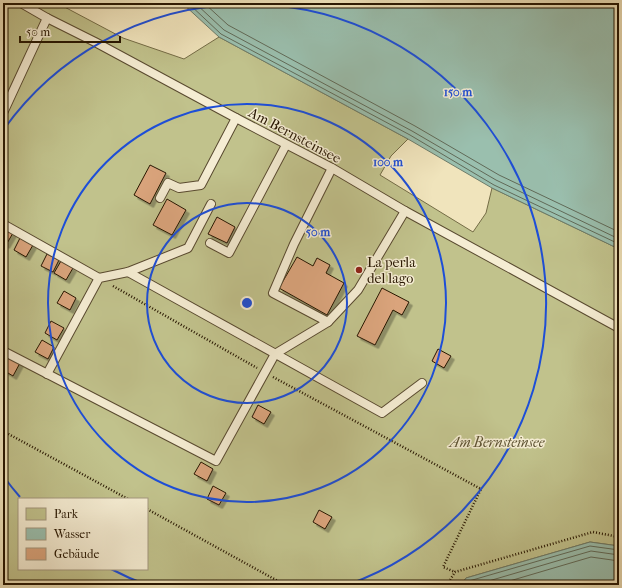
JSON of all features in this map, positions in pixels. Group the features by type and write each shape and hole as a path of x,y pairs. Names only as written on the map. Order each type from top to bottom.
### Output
{"lane":[{"name":"Am Bernsteinsee","path":"21,3 332,168 405,211 619,328"},
{"path":"3,113 47,18"},
{"path":"160,198 168,183 179,188 201,185 236,118"},
{"path":"210,243 229,253 286,144"},
{"path":"328,322 273,293 294,244 332,168"},
{"path":"3,224 99,278 128,272 188,248 211,204"},
{"path":"3,351 216,461 275,354 328,322 358,290 405,211"},
{"path":"128,272 382,413 422,383"},
{"path":"47,374 99,278"}],"path":[{"path":"99,278 265,372 481,490 443,567 455,572 593,532 619,537"},
{"path":"3,430 126,498"},
{"path":"148,510 285,585"},
{"path":"448,585 455,572"}],"green space":[{"name":"Am Bernsteinsee","path":"3,3 57,3 123,38 184,59 219,37 408,139 391,156 380,175 473,232 486,213 492,188 619,249 619,546 590,542 466,578 461,585 3,585"}],"water":[{"path":"182,3 619,3 619,249 492,188 408,139 219,37"},
{"path":"590,542 619,546 619,585 461,585 466,578"}],"building":[{"path":"150,165 166,173 150,204 134,195"},
{"path":"167,199 186,210 172,235 153,225"},
{"path":"217,217 235,227 227,243 208,234"},
{"path":"3,228 13,233 6,245 3,243"},
{"path":"20,238 33,245 26,257 14,250"},
{"path":"47,254 59,260 53,272 41,266"},
{"path":"297,257 313,266 317,258 330,265 326,273 344,283 327,315 279,288"},
{"path":"61,261 73,268 66,280 54,273"},
{"path":"382,288 409,302 402,315 393,310 375,345 357,336"},
{"path":"64,291 76,298 70,310 57,303"},
{"path":"51,321 64,328 57,340 45,333"},
{"path":"42,340 54,347 48,359 35,352"},
{"path":"438,349 451,356 444,368 432,361"},
{"path":"7,357 20,363 13,376 3,370 3,365"},
{"path":"258,405 271,412 264,424 252,417"},
{"path":"201,462 213,469 207,481 194,474"},
{"path":"213,486 226,493 219,505 207,499"},
{"path":"319,510 332,517 325,529 313,522"}],"place":[{"name":"La perla del lago","path":"359,270"}]}
